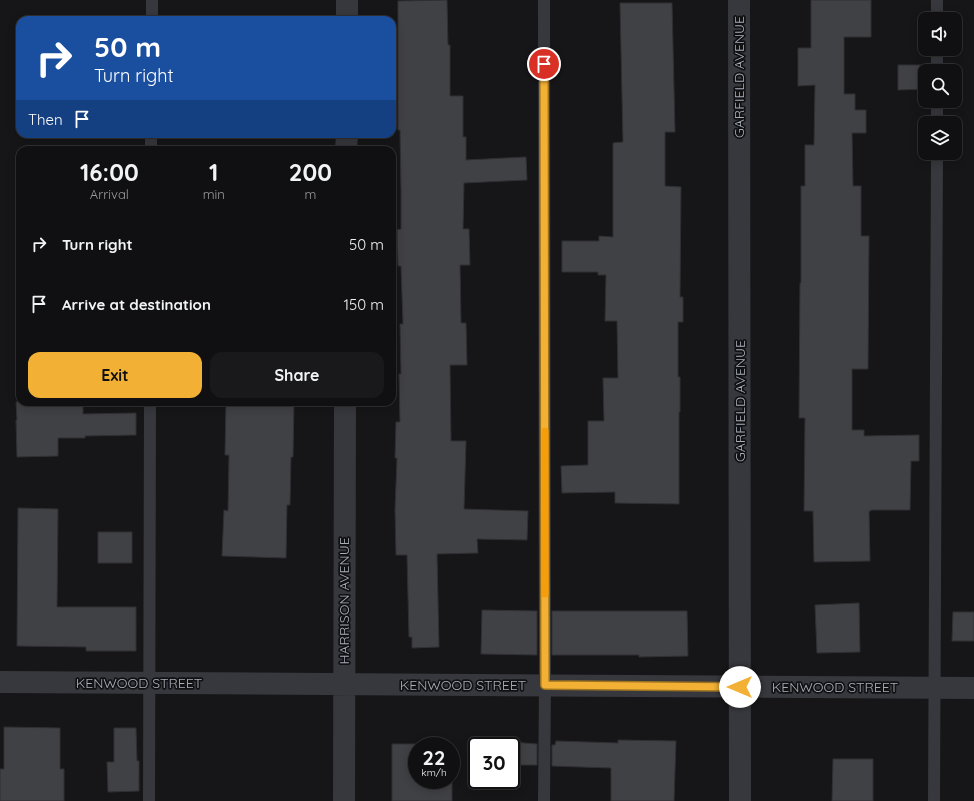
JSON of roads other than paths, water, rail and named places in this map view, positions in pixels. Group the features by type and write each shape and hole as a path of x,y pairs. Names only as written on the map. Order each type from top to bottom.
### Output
{"street":[{"path":"347,0 347,16"},
{"name":"GARFIELD AVENUE","path":"739,0 740,801"},
{"name":"HARRISON AVENUE","path":"344,801 345,406"},
{"name":"KENWOOD STREET","path":"0,682 974,688"}],"lane":[{"path":"152,0 152,16"},
{"path":"544,0 544,801"},
{"path":"937,12 938,0"},
{"path":"934,801 937,160"},
{"path":"149,801 150,406"}]}
